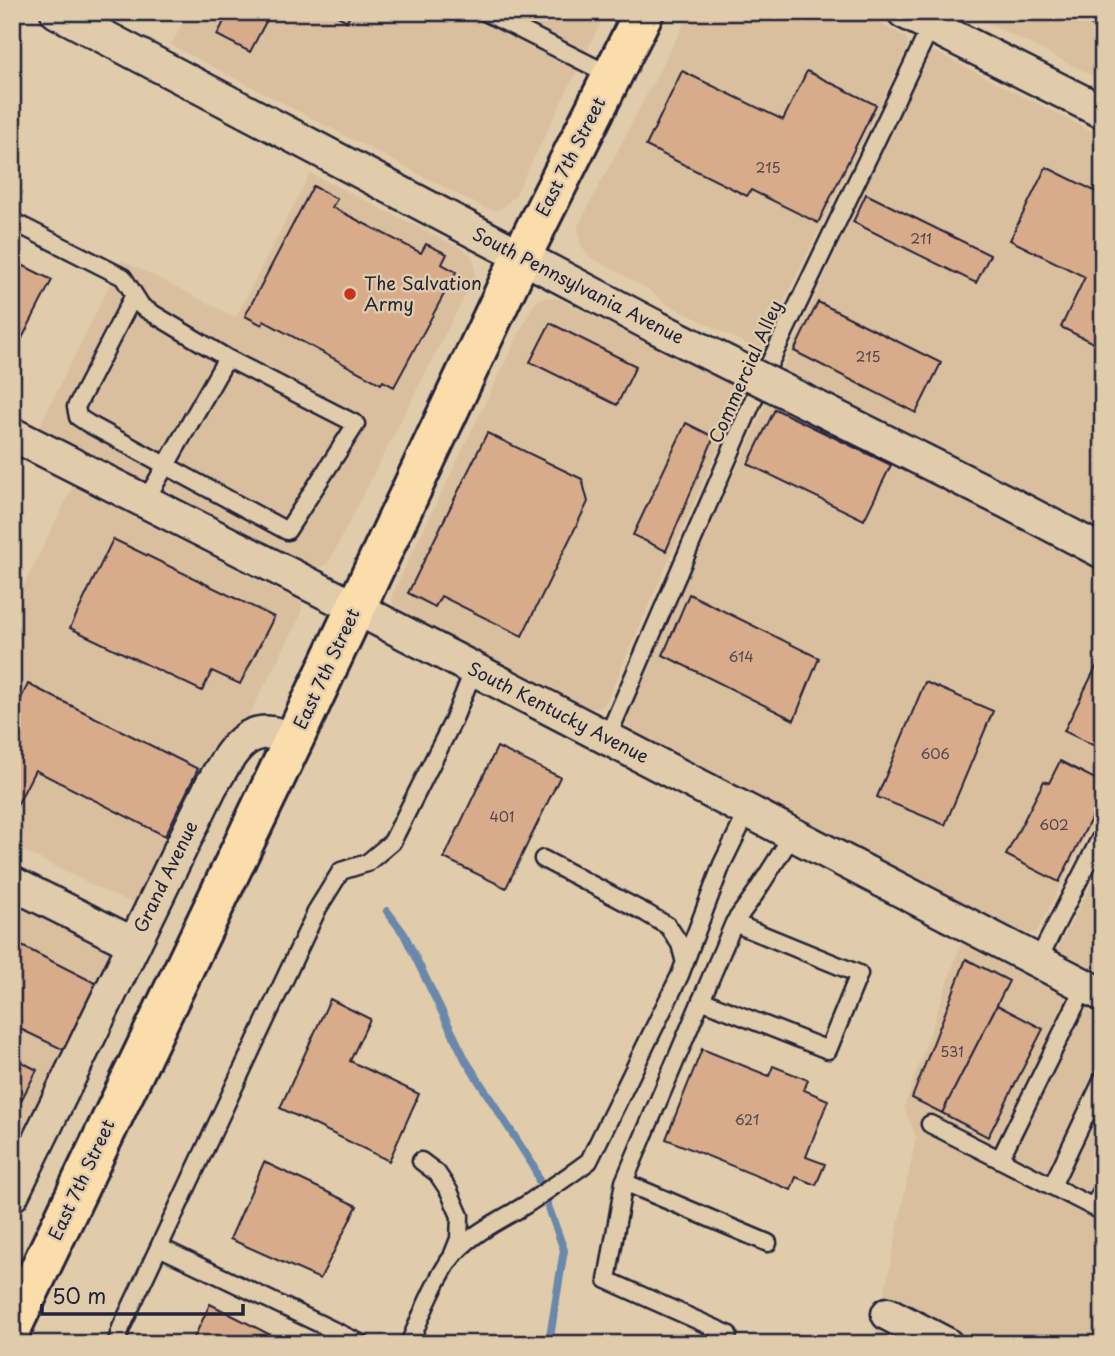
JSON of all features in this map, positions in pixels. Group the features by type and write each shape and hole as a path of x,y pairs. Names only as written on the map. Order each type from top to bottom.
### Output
{"main road":[{"name":"East 7th Street","path":"12,1327 521,257 644,12"}],"street":[{"name":"South Pennsylvania Avenue","path":"57,12 654,326 1103,552"},
{"path":"917,19 1103,111"},
{"name":"South Kentucky Avenue","path":"12,433 356,608 1094,991"},
{"name":"Grand Avenue","path":"12,883 134,944 211,786 234,748 247,738 263,732 294,739"},
{"path":"12,1195 134,944"},
{"path":"888,1314 946,1344"}],"lane":[{"path":"485,12 612,76"},
{"path":"1086,12 1103,21"},
{"name":"Commercial Alley","path":"607,738 917,19"},
{"path":"12,221 123,277 142,307 227,358 356,424 287,531 165,467 78,417 76,407 134,295"},
{"path":"145,501 227,358"},
{"path":"117,1344 121,1328 318,908 341,872 367,863 392,842 453,722 474,669"},
{"path":"450,1259 478,1232 526,1204 589,1161 685,962 723,864 748,811"},
{"path":"1037,962 1103,834"},
{"path":"728,1334 607,1280 624,1182 734,923 793,835"},
{"path":"543,859 668,926 680,944 685,962"},
{"path":"701,1000 828,1050 859,974 734,923"},
{"path":"1000,1160 1094,991"},
{"path":"1052,1186 1103,1079"},
{"path":"930,1124 1098,1210 1103,1189"},
{"path":"409,1344 459,1239 460,1216 449,1191 437,1173 421,1161"},
{"path":"624,1182 768,1243"},
{"path":"159,1247 362,1344"}],"shaded area":[{"path":"188,12 606,12 515,196 501,209 493,210 484,208 171,45"},
{"path":"690,12 857,12 904,36 908,42 906,52 760,351 665,303 648,289 593,259 580,243 578,226"},
{"path":"966,12 1103,12 1103,81"},
{"path":"936,52 1103,137 1103,804 1039,928 1035,933 1028,934 630,730 625,718 925,56"},
{"path":"310,173 465,250 472,256 475,266 475,276 330,560 320,568 311,568 38,429 122,260 236,317"},
{"path":"545,297 559,299 744,390 608,698 603,706 598,708 586,706 399,612 392,601 392,594 531,309 538,300"},
{"path":"73,486 299,601 302,605 300,617 244,725 139,901 133,902 116,897 12,845 12,609"},
{"path":"1103,861 1103,973 1057,950"},
{"path":"12,891 123,946 12,1172"},
{"path":"962,940 1103,1012 1103,1344 979,1344 884,1295 916,1137 904,1107"},
{"path":"876,1329 904,1344 872,1344"}],"building":[{"path":"229,12 271,12 250,52 217,35"},
{"path":"330,12 351,12 347,21"},
{"path":"682,71 783,120 807,71 876,105 818,223 751,190 747,196 646,146"},
{"path":"1046,167 1103,195 1103,348 1061,327 1085,277 1010,240"},
{"name":"The Salvation Army","path":"313,186 337,199 332,207 421,253 426,244 447,254 442,264 456,272 394,387 383,381 381,384 264,321 262,325 245,316"},
{"path":"866,194 990,255 976,283 853,222"},
{"path":"12,260 52,280 16,350 12,349"},
{"path":"818,302 941,363 916,413 794,351"},
{"path":"550,323 636,366 617,405 530,362"},
{"path":"775,409 891,465 864,520 748,464"},
{"path":"686,423 714,437 666,551 633,535"},
{"path":"487,433 582,479 588,502 522,636 441,596 435,607 408,593"},
{"path":"113,539 274,617 240,684 212,671 202,691 70,628"},
{"path":"689,594 819,658 794,720 663,655"},
{"path":"1096,667 1103,670 1103,750 1064,731"},
{"path":"925,682 993,711 945,825 877,797"},
{"path":"28,684 198,769 165,836 35,770 12,815 12,717"},
{"path":"497,747 560,777 506,888 444,858"},
{"path":"1060,761 1103,783 1103,795 1059,882 1006,855 1044,781 1049,783"},
{"path":"12,941 99,985 66,1051 12,1025"},
{"path":"966,959 1009,981 942,1113 912,1098"},
{"path":"330,999 370,1019 350,1061 419,1094 389,1161 280,1108"},
{"path":"997,1005 1043,1029 988,1137 942,1113"},
{"path":"702,1049 769,1076 773,1066 808,1080 804,1090 828,1100 806,1157 825,1164 816,1185 796,1177 791,1190 666,1139"},
{"path":"12,1057 37,1070 12,1118"},
{"path":"264,1162 357,1206 320,1279 230,1239"},
{"path":"210,1304 288,1344 191,1344"}],"waterway":[{"path":"387,911 404,934 466,1061 534,1167 564,1250 548,1344"}],"place":[{"name":"The Salvation Army","path":"350,294"}]}
